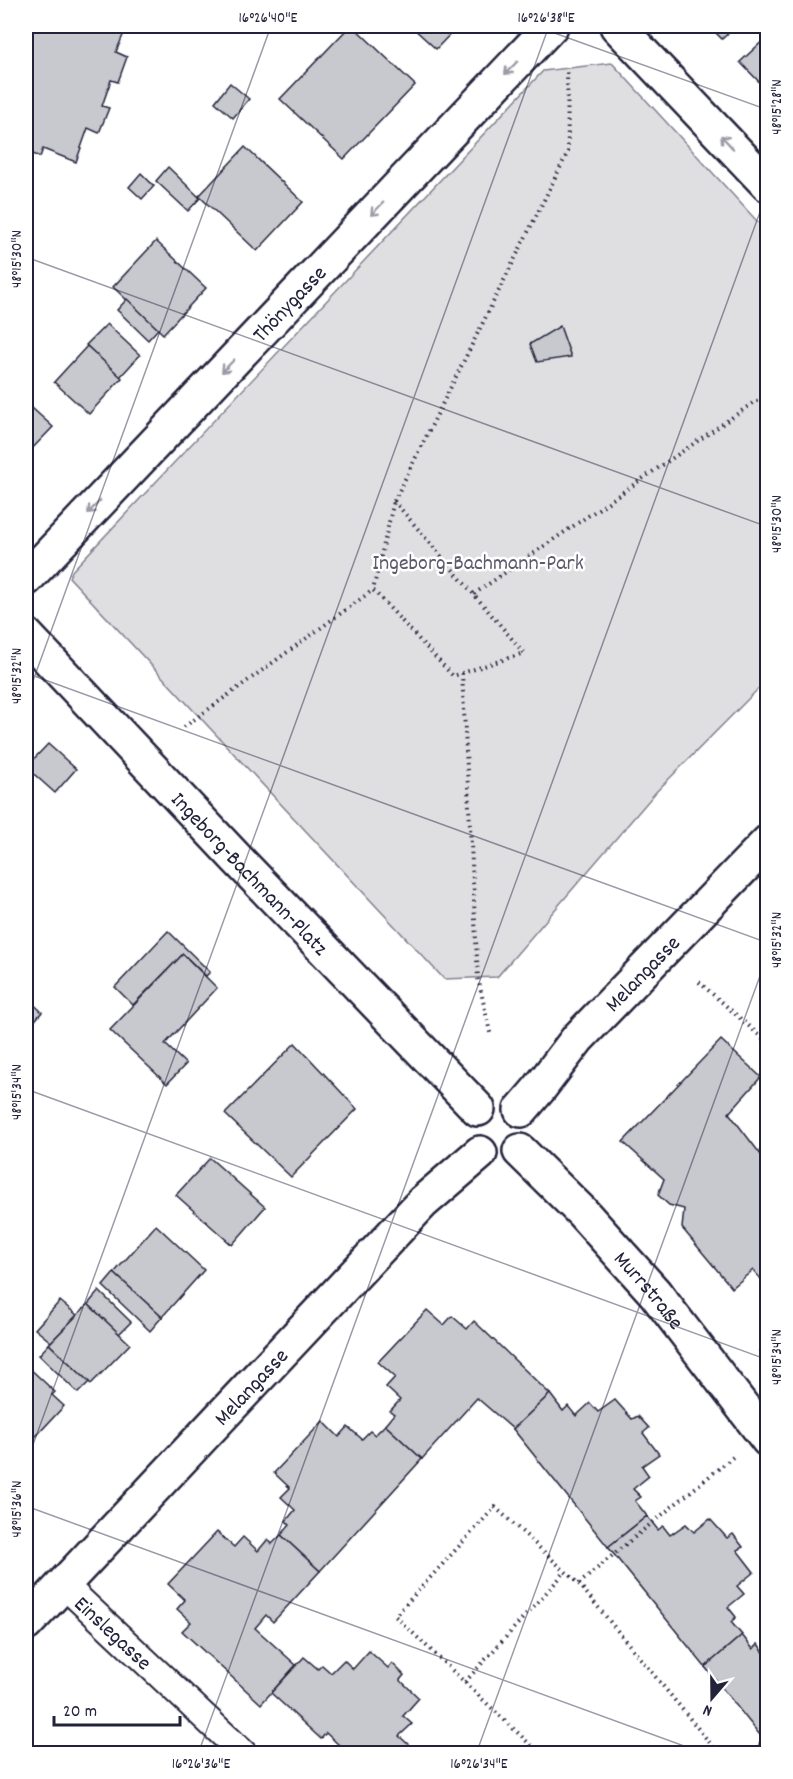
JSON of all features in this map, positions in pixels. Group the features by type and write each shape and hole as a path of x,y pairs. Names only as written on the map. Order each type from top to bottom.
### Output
{"street":[{"name":"Thönygasse","path":"26,579 551,26"},
{"path":"617,26 768,185"},
{"name":"Ingeborg-Bachmann-Platz","path":"26,635 245,868 478,1108"},
{"name":"Melangasse","path":"521,1110 578,1038 768,842"},
{"path":"495,1100 514,1104 521,1110 528,1126 528,1135 520,1151 505,1159 496,1159 480,1153 470,1136 472,1116 478,1108 495,1100"},
{"name":"Murrstraße","path":"520,1151 582,1212 655,1293 765,1436"},
{"name":"Melangasse","path":"26,1624 423,1202 480,1153"}],"lane":[{"name":"Einslegasse","path":"63,1584 244,1754"}],"path":[{"path":"184,727 373,590 394,501 568,152 567,69 569,58"},
{"path":"474,594 756,401 768,399"},
{"path":"373,590 453,676 524,653 394,501"},
{"path":"462,673 478,978 491,1037"},
{"path":"699,982 768,1043"},
{"path":"579,1584 765,1436"},
{"path":"540,1754 395,1616 495,1507 579,1584 719,1754"},
{"path":"465,1682 565,1572"}],"green space":[{"name":"Ingeborg-Bachmann-Park","path":"612,63 767,232 767,680 656,792 497,977 444,979 69,577 72,571 543,71"}],"building":[{"path":"26,26 127,26 116,52 127,57 118,82 111,80 102,106 109,108 99,133 88,128 76,162 43,149 40,157 26,151"},
{"path":"350,26 353,26 415,85 344,159 280,99"},
{"path":"411,26 458,26 436,49"},
{"path":"709,26 736,26 722,39"},
{"path":"768,36 768,91 740,62"},
{"path":"230,83 249,99 233,118 215,102"},
{"path":"245,147 303,202 257,251 199,196"},
{"path":"168,167 200,198 188,211 156,181"},
{"path":"141,173 154,186 142,199 129,187"},
{"path":"156,241 206,288 163,334 113,287"},
{"path":"127,299 158,329 148,340 117,310"},
{"path":"107,324 140,355 120,377 86,345"},
{"path":"560,326 571,357 537,362 530,344"},
{"path":"87,346 122,378 89,414 54,382"},
{"path":"26,405 53,427 26,455"},
{"path":"48,744 76,769 55,793 26,767"},
{"path":"168,931 210,972 206,976 183,954 133,1005 115,987"},
{"path":"183,954 217,988 165,1044 186,1064 167,1084 110,1030"},
{"path":"768,991 768,1007 759,999"},
{"path":"26,997 42,1012 26,1031"},
{"path":"721,1040 761,1077 729,1113 768,1164 768,1287 753,1270 732,1288 682,1228 684,1209 669,1205 658,1195 664,1179 623,1142"},
{"path":"295,1043 357,1109 291,1177 225,1114"},
{"path":"210,1158 265,1207 232,1245 176,1195"},
{"path":"156,1225 204,1270 162,1317 114,1273"},
{"path":"114,1273 162,1317 150,1331 103,1286"},
{"path":"99,1291 131,1322 119,1334 88,1304"},
{"path":"60,1301 77,1315 51,1342 35,1329"},
{"path":"88,1304 130,1344 91,1384 49,1344"},
{"path":"427,1310 444,1325 452,1316 467,1329 474,1321 550,1394 513,1429 477,1398 422,1459 385,1425 394,1414 390,1411 400,1400 386,1387 395,1377 378,1362"},
{"path":"49,1344 89,1382 78,1393 39,1355"},
{"path":"768,1346 768,1361 760,1351"},
{"path":"26,1365 55,1392 52,1395 64,1406 26,1447"},
{"path":"550,1394 563,1411 568,1406 576,1416 590,1403 598,1412 615,1400 632,1419 638,1416 649,1428 643,1433 659,1454 642,1466 649,1476 633,1489 641,1497 635,1501 647,1516 608,1547 513,1429"},
{"path":"323,1421 339,1437 348,1427 362,1439 370,1431 375,1435 385,1425 422,1459 320,1571 281,1535 290,1525 286,1521 295,1510 281,1497 290,1488 274,1473"},
{"path":"647,1516 658,1530 663,1526 670,1535 686,1524 694,1532 710,1519 727,1538 733,1534 743,1547 737,1550 754,1572 737,1586 744,1594 728,1607 736,1617 731,1622 742,1635 705,1667 608,1547"},
{"path":"217,1532 234,1547 243,1537 258,1551 268,1539 272,1544 281,1535 320,1571 273,1622 266,1615 255,1628 296,1665 261,1704 182,1631 191,1622 177,1609 185,1600 168,1584"},
{"path":"742,1635 753,1649 758,1644 765,1654 768,1652 768,1745 705,1667"},
{"path":"369,1651 388,1668 392,1663 404,1675 400,1680 419,1698 403,1716 412,1724 399,1736 409,1745 404,1750 408,1754 335,1754 333,1751 339,1745 326,1733 321,1739 271,1693 304,1657 318,1669 322,1665 331,1673 344,1660 353,1669"}]}
